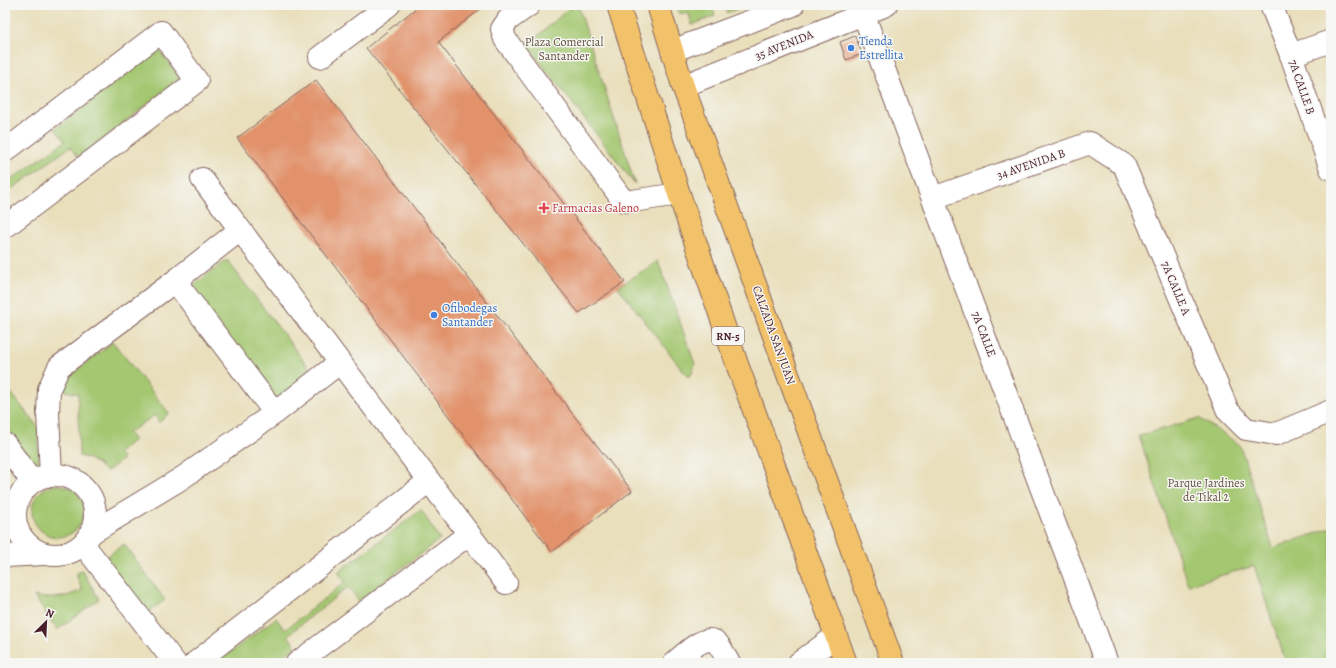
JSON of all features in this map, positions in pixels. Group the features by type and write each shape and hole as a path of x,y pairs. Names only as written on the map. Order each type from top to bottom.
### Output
{"main road":[{"name":"RN-5","path":"618,5 679,194 740,371 846,663"},
{"name":"CALZADA SAN JUAN","path":"658,5 683,86 893,663"}],"street":[{"path":"320,58 389,5"},
{"path":"529,5 508,20 502,28 505,39 619,195 624,201 632,201 679,194"},
{"path":"672,51 793,5"},
{"name":"35 AVENIDA","path":"683,86 862,9 886,5"},
{"name":"7A CALLE B","path":"1271,5 1291,55 1331,169"},
{"name":"7A CALLE","path":"862,9 1107,663"},
{"path":"5,151 161,32 197,81 5,227"},
{"path":"1291,55 1331,41"},
{"name":"34 AVENIDA B","path":"933,198 1090,143 1124,165"},
{"name":"7A CALLE A","path":"1124,165 1228,412 1246,429 1276,434 1331,411"},
{"path":"202,179 506,583"},
{"path":"42,479 49,389 58,368 175,281 240,230"},
{"path":"175,281 275,412"},
{"path":"5,556 44,554 58,556 72,552 87,538 182,478 275,412 339,363"},
{"path":"5,444 42,479"},
{"path":"44,554 32,549 23,540 17,529 10,524 19,497 24,489 42,479 63,476 84,488 91,498 94,509 94,521 87,538"},
{"path":"195,663 429,481"},
{"path":"297,663 469,534"},
{"path":"87,538 175,663"},
{"path":"799,663 836,636"},
{"path":"674,663 703,641 710,640 717,643 729,663"}],"green space":[{"name":"Plaza Comercial Santander","path":"573,5 578,5 635,184 527,45"},
{"path":"676,5 712,5 715,16 692,25 689,14 679,13"},
{"path":"723,5 747,5 727,13"},
{"path":"159,49 180,78 79,158 70,147 5,194 5,184 65,141 55,129"},
{"path":"227,260 313,373 276,401 190,288"},
{"path":"658,261 695,364 692,374 688,377 618,287"},
{"path":"113,342 169,413 159,423 155,415 128,433 134,440 118,453 123,459 106,472 94,462 79,456 78,394 65,391 64,380"},
{"path":"8,389 38,427 39,463 28,465 19,456 5,428 5,391"},
{"name":"Parque Jardines de Tikal 2","path":"1199,418 1240,445 1273,548 1331,528 1331,663 1286,663 1254,566 1188,585 1139,436"},
{"path":"58,485 72,489 80,497 84,511 80,525 72,533 58,537 44,533 36,525 32,511 36,497 44,489"},
{"path":"421,510 440,539 359,601 348,587 288,635 296,647 275,663 216,663 276,618 285,630 345,582 338,572"},
{"path":"124,544 165,600 145,614 105,558"},
{"path":"82,570 99,599 57,630 34,596 58,598 82,590 76,574"}],"building":[{"path":"420,5 486,5 438,42 625,282 579,313 366,48"},
{"name":"Tienda Estrellita","path":"855,36 862,54 846,60 840,42"},
{"name":"Ofibodegas Santander","path":"316,80 632,491 552,552 237,138"}],"place":[{"name":"Tienda Estrellita","path":"851,48"},
{"name":"Farmacias Galeno","path":"544,208"},
{"name":"Ofibodegas Santander","path":"434,315"}]}
